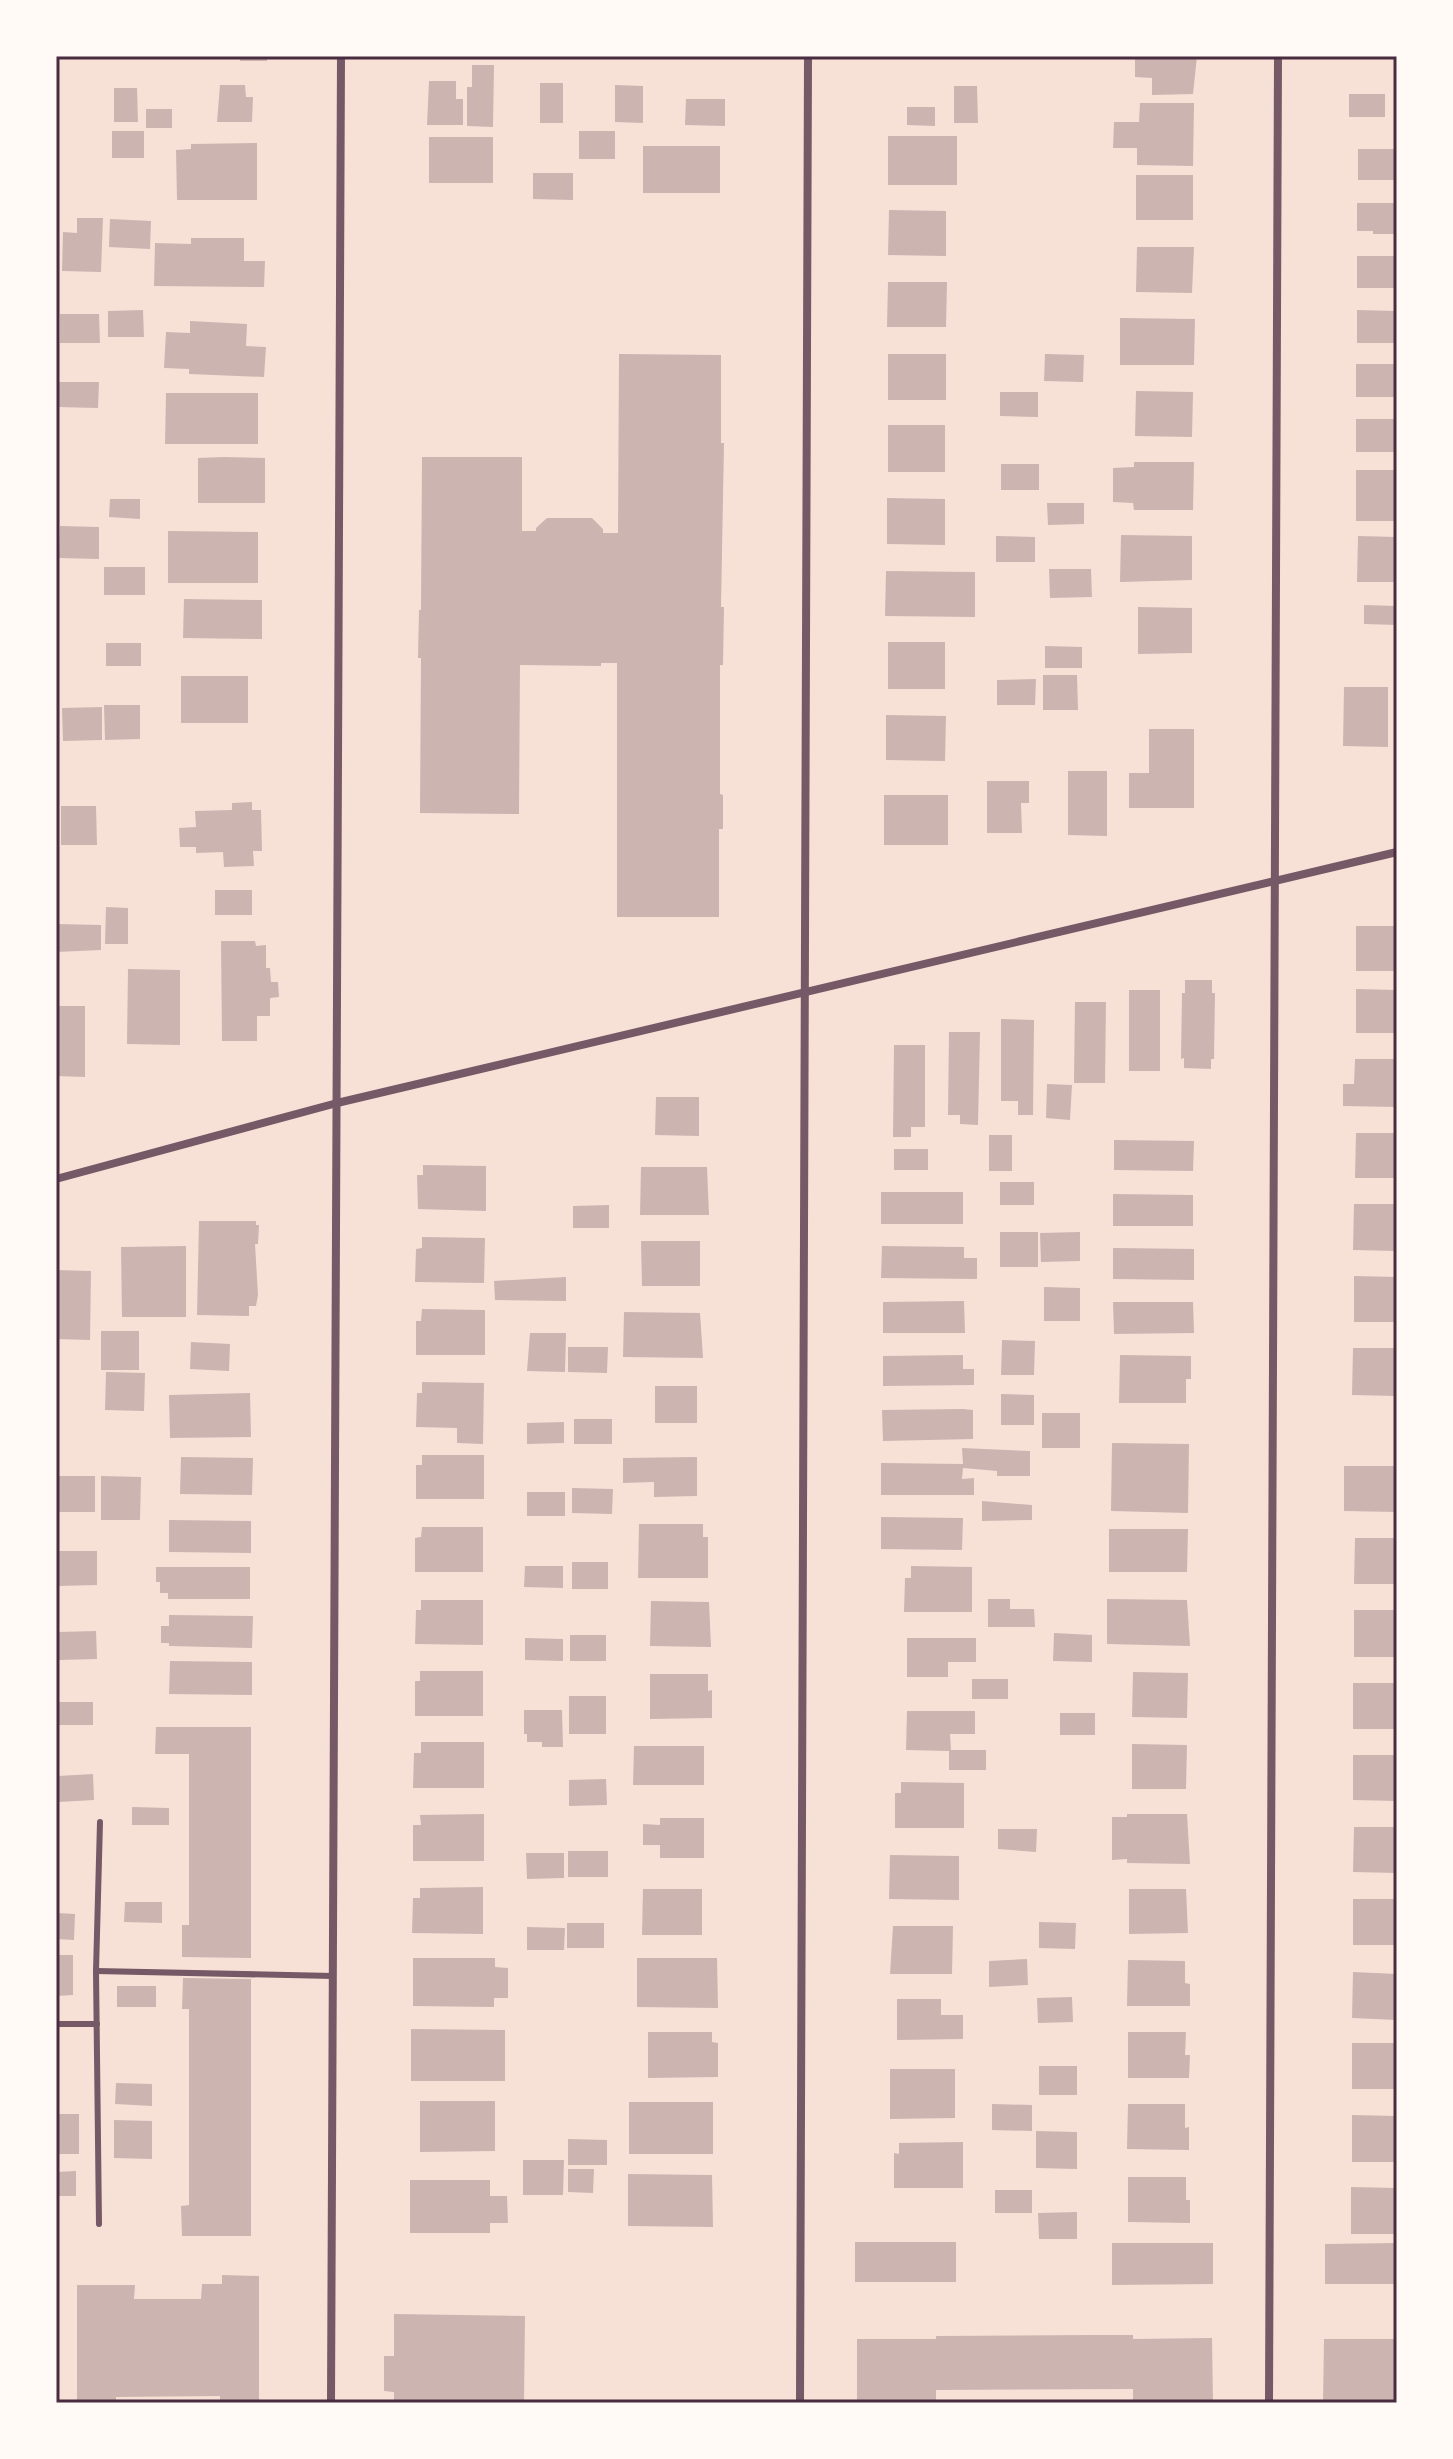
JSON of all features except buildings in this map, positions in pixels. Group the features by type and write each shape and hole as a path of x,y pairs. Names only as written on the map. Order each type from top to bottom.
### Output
{"street":[{"path":"331,2403 341,56"},
{"path":"800,2403 808,56"},
{"path":"1269,2403 1278,56"},
{"path":"56,1179 337,1103 1397,852"}],"lane":[{"path":"99,2224 96,1971 100,1822"},
{"path":"96,1971 333,1976"},
{"path":"56,2024 97,2024"}]}
